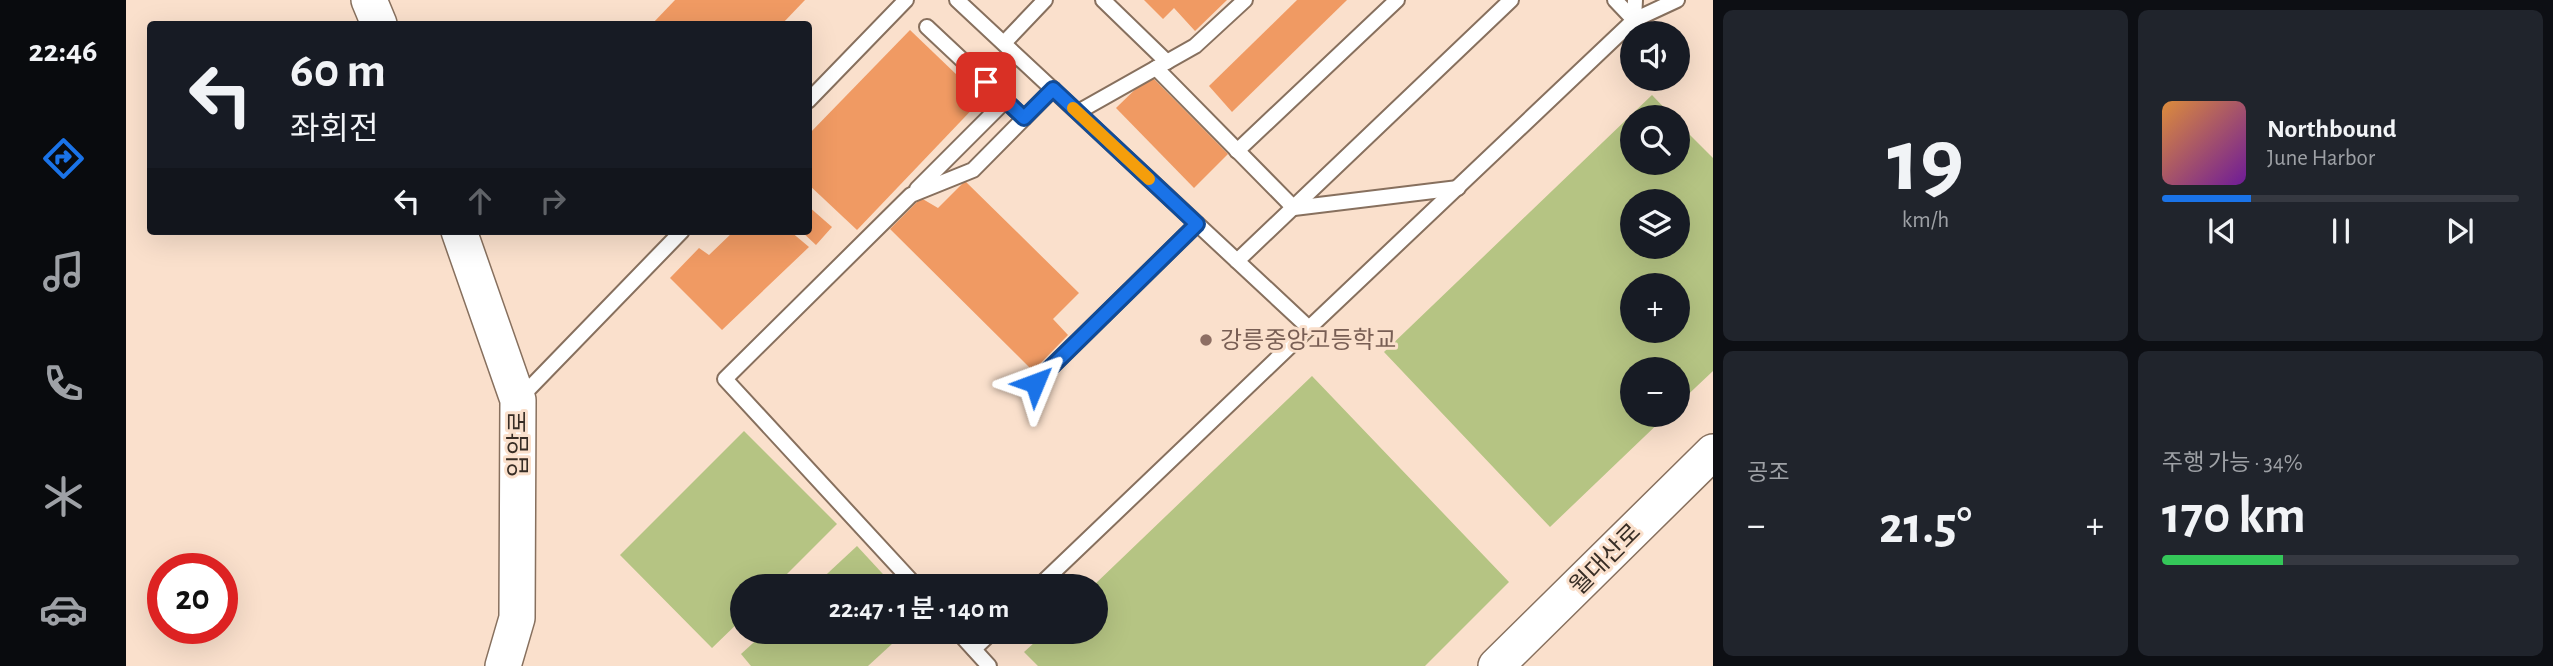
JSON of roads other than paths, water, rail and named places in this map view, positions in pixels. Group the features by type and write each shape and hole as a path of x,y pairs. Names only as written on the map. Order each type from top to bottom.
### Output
{"street":[{"path":"369,0 378,21"},
{"name":"입암로","path":"460,235 518,400 517,618 503,666"},
{"name":"월대산로","path":"1496,666 1713,452"}],"lane":[{"path":"812,97 906,0"},
{"path":"957,0 1309,328"},
{"path":"1003,43 1045,0"},
{"path":"1103,0 1237,150 1294,208"},
{"path":"1078,112 1195,46 1245,0"},
{"path":"1237,150 1397,0"},
{"path":"1237,261 1511,0"},
{"path":"1615,0 1634,20"},
{"path":"1634,20 1635,0"},
{"path":"1052,574 1634,20 1678,0"},
{"path":"927,27 1024,118"},
{"path":"911,195 973,170 1053,89"},
{"path":"905,574 725,379 1006,100"},
{"path":"1294,208 1458,188"},
{"path":"1035,383 1197,224"},
{"path":"518,400 678,235"},
{"path":"969,644 989,666"},
{"path":"974,649 979,644"}],"place":[{"name":"강릉중앙고등학교","path":"1206,340"}]}
